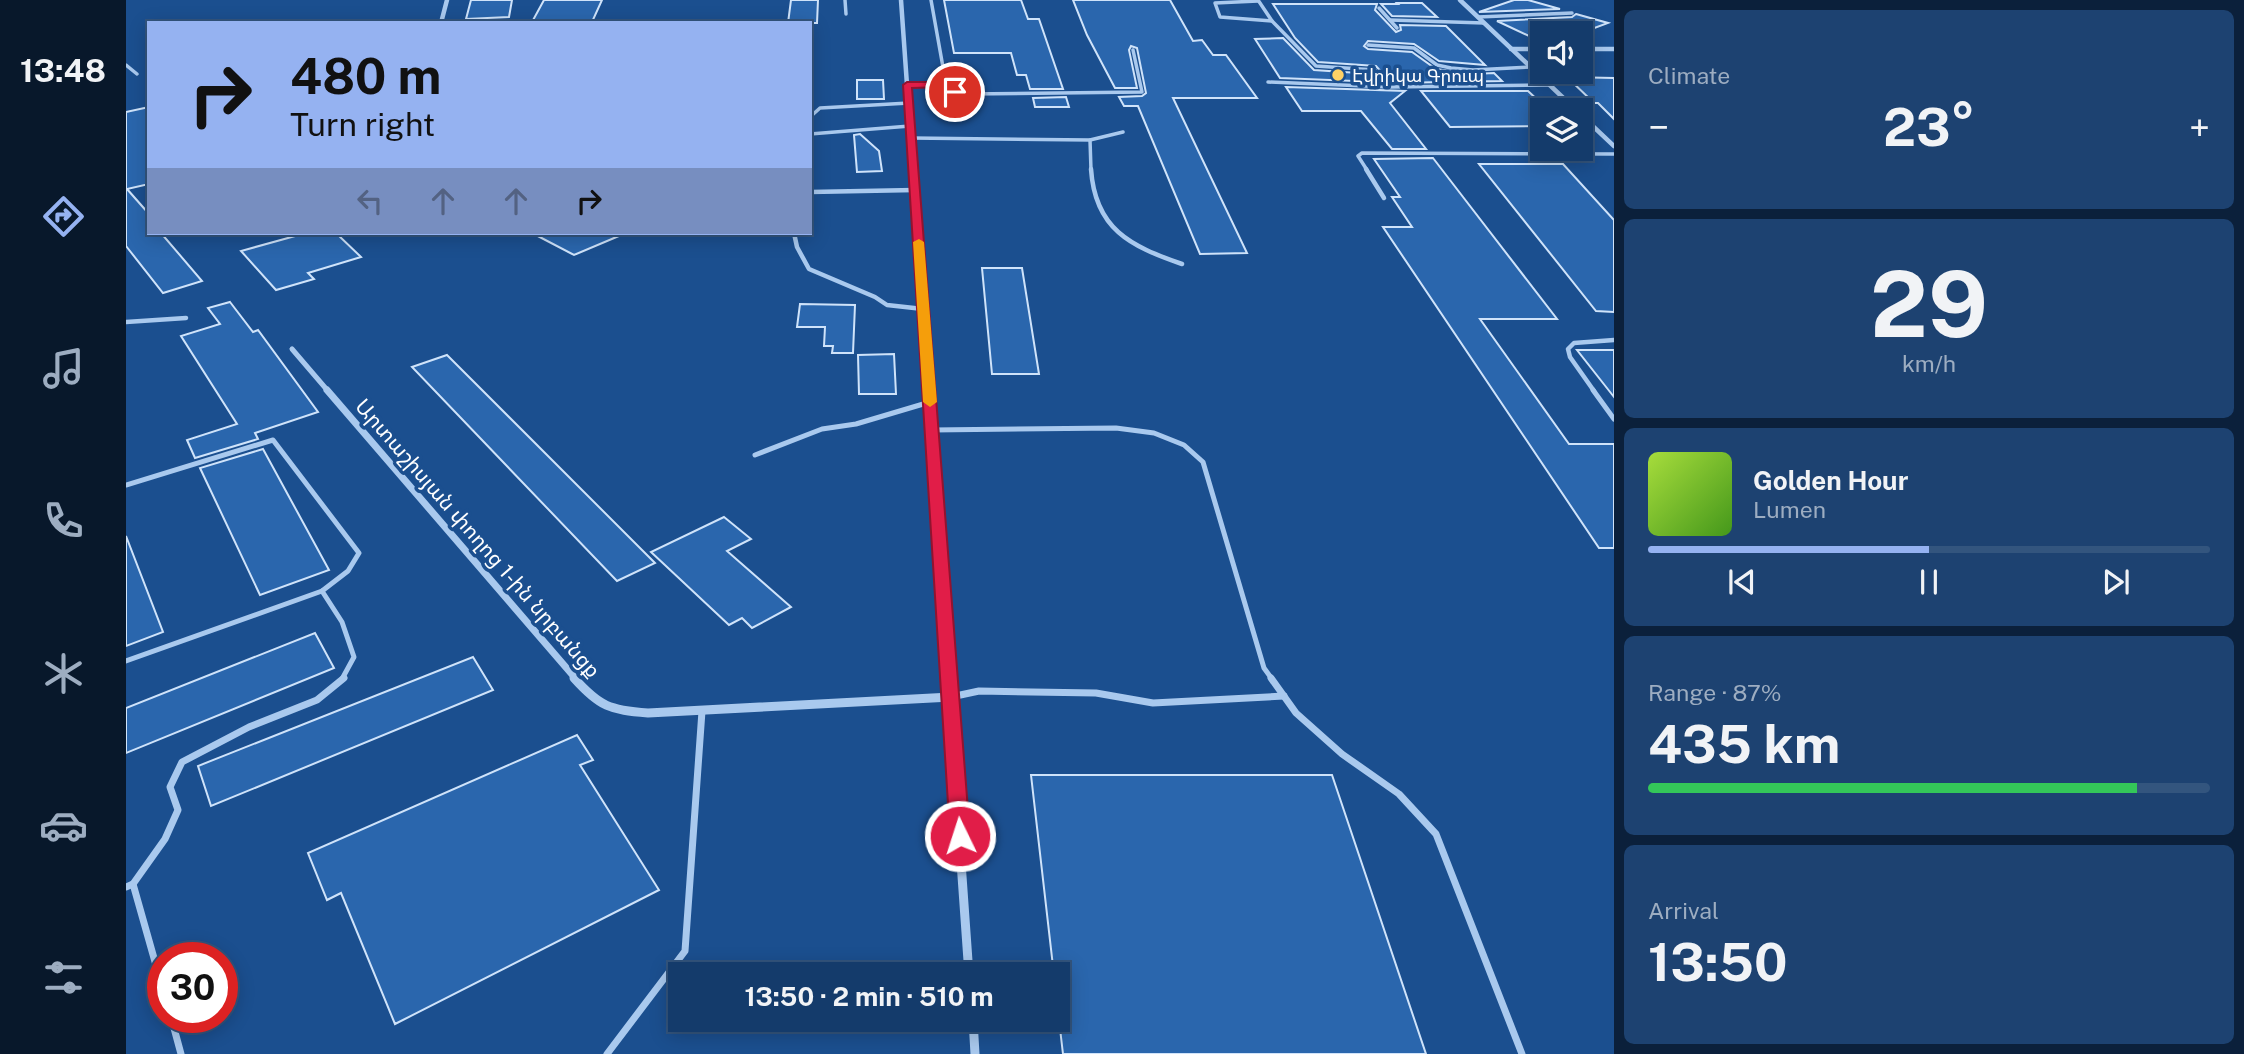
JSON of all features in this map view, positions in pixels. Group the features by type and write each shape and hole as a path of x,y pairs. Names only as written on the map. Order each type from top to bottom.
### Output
{"street":[{"path":"442,21 447,0"},
{"path":"901,0 969,962"},
{"path":"1460,0 1530,66"},
{"path":"1511,49 1530,49"},
{"path":"1593,49 1614,50"},
{"path":"1549,85 1563,98"},
{"path":"1593,126 1614,146"},
{"name":"Արտաշիսյան փողոց 1-ին նրբանցք","path":"292,349 590,696 614,710 648,713 702,711 951,697"},
{"path":"973,1032 975,1054"}],"lane":[{"path":"845,0 846,14"},
{"path":"931,0 946,84 955,92 1142,92 1133,50"},
{"path":"1272,21 1220,17 1215,3 1258,1 1272,21 1316,66 1375,70 1389,87"},
{"path":"1378,8 1396,28"},
{"path":"1478,17 1572,13"},
{"path":"1390,20 1484,23"},
{"path":"1368,45 1414,48 1420,50 1433,63 1452,68 1530,67"},
{"path":"126,65 137,74"},
{"path":"1268,82 1389,87 1549,85"},
{"path":"907,85 946,84"},
{"path":"812,115 820,108 909,103"},
{"path":"812,134 910,126"},
{"path":"911,138 1090,140 1123,132"},
{"path":"1090,140 1096,200 1112,227 1140,249 1182,264"},
{"path":"1384,198 1358,156 1362,153 1614,154"},
{"path":"812,192 915,190"},
{"path":"794,235 808,269 875,297 887,305 923,309"},
{"path":"126,322 186,318"},
{"path":"1614,341 1574,342 1568,349 1570,357 1614,419"},
{"path":"755,455 822,429 856,424 930,402"},
{"path":"932,430 1116,428 1154,433 1184,445 1203,462 1264,668 1296,713 1342,754 1399,794 1436,834 1522,1054"},
{"path":"126,485 273,440 359,554 348,571 322,591 126,661"},
{"path":"147,942 129,886 165,839 178,810 170,787 182,762 249,727 317,700 346,676 354,657 342,622 322,591"},
{"path":"951,697 979,691 1096,693 1153,703 1284,696"},
{"path":"607,1054 685,951 702,711"},
{"path":"175,1033 181,1054"}],"building":[{"path":"471,0 512,0 509,17 466,19"},
{"path":"544,0 602,0 592,21 533,21"},
{"path":"791,0 818,0 817,23 788,21"},
{"path":"944,0 1021,0 1028,19 1039,19 1063,89 1030,89 1026,75 1017,75 1011,53 954,53"},
{"path":"1073,0 1170,0 1193,41 1202,40 1213,55 1226,55 1257,98 1173,98 1247,253 1200,254 1138,106 1124,106 1119,97 1142,96 1146,93 1137,48 1131,46 1129,50 1137,88 1115,88 1087,35"},
{"path":"1514,0 1528,0 1560,9 1479,12"},
{"path":"1422,3 1437,17 1392,16 1381,4"},
{"path":"1273,4 1377,4 1375,10 1396,32 1401,30 1400,25 1446,26 1485,65 1439,61 1414,44 1368,41 1364,46 1368,49 1412,52 1436,69 1473,74 1494,73 1502,81 1391,83 1376,66 1318,62 1295,38"},
{"path":"1576,14 1608,23 1593,29 1593,21 1530,21 1530,36 1497,21 1572,17"},
{"path":"1283,38 1314,70 1373,74 1379,82 1280,78 1255,39"},
{"path":"1593,78 1614,78 1614,119 1598,103 1593,102 1593,98 1589,98 1574,84 1593,84"},
{"path":"857,80 883,80 884,99 857,99"},
{"path":"1286,87 1405,91 1390,103 1426,149 1392,149 1361,111 1302,111"},
{"path":"1421,91 1528,91 1536,98 1530,98 1530,126 1450,127"},
{"path":"1066,97 1069,107 1035,107 1033,98"},
{"path":"147,107 147,184 127,189 147,212 147,235 163,235 202,281 163,293 126,246 126,112"},
{"path":"860,134 879,151 882,171 857,172 854,135"},
{"path":"1433,158 1557,319 1480,319 1569,444 1614,444 1614,548 1599,548 1383,227 1412,227 1392,197 1400,197 1374,159"},
{"path":"1479,164 1563,164 1614,220 1614,312 1596,311"},
{"path":"299,235 338,235 361,257 308,273 314,279 276,290 241,251"},
{"path":"536,235 621,235 574,255"},
{"path":"982,268 1022,268 1039,374 992,374"},
{"path":"230,302 253,332 258,330 318,412 255,433 258,439 195,458 187,440 237,424 181,336 220,324 208,308"},
{"path":"800,304 855,305 853,353 832,353 833,346 824,346 825,327 797,327"},
{"path":"1577,350 1614,350 1614,397"},
{"path":"894,354 896,394 859,394 858,355"},
{"path":"447,355 655,563 617,581 412,367"},
{"path":"263,449 329,570 260,595 200,468"},
{"path":"724,517 751,539 727,551 791,607 752,628 742,618 729,625 651,552"},
{"path":"126,536 163,632 126,646"},
{"path":"315,633 334,668 126,753 126,708"},
{"path":"473,657 493,690 211,806 198,766"},
{"path":"577,735 593,760 580,765 659,890 395,1024 341,893 327,900 308,853"},
{"path":"1031,775 1332,775 1426,1054 1063,1054 1060,1032 1070,1032 1070,962 1053,962"}],"slow traffic":[{"path":"919,242 930,402"}],"place":[{"name":"Էվրիկա Գրուպ","path":"1338,75"}],"route":[{"path":"955,92 946,84 907,85 960,836"}]}
